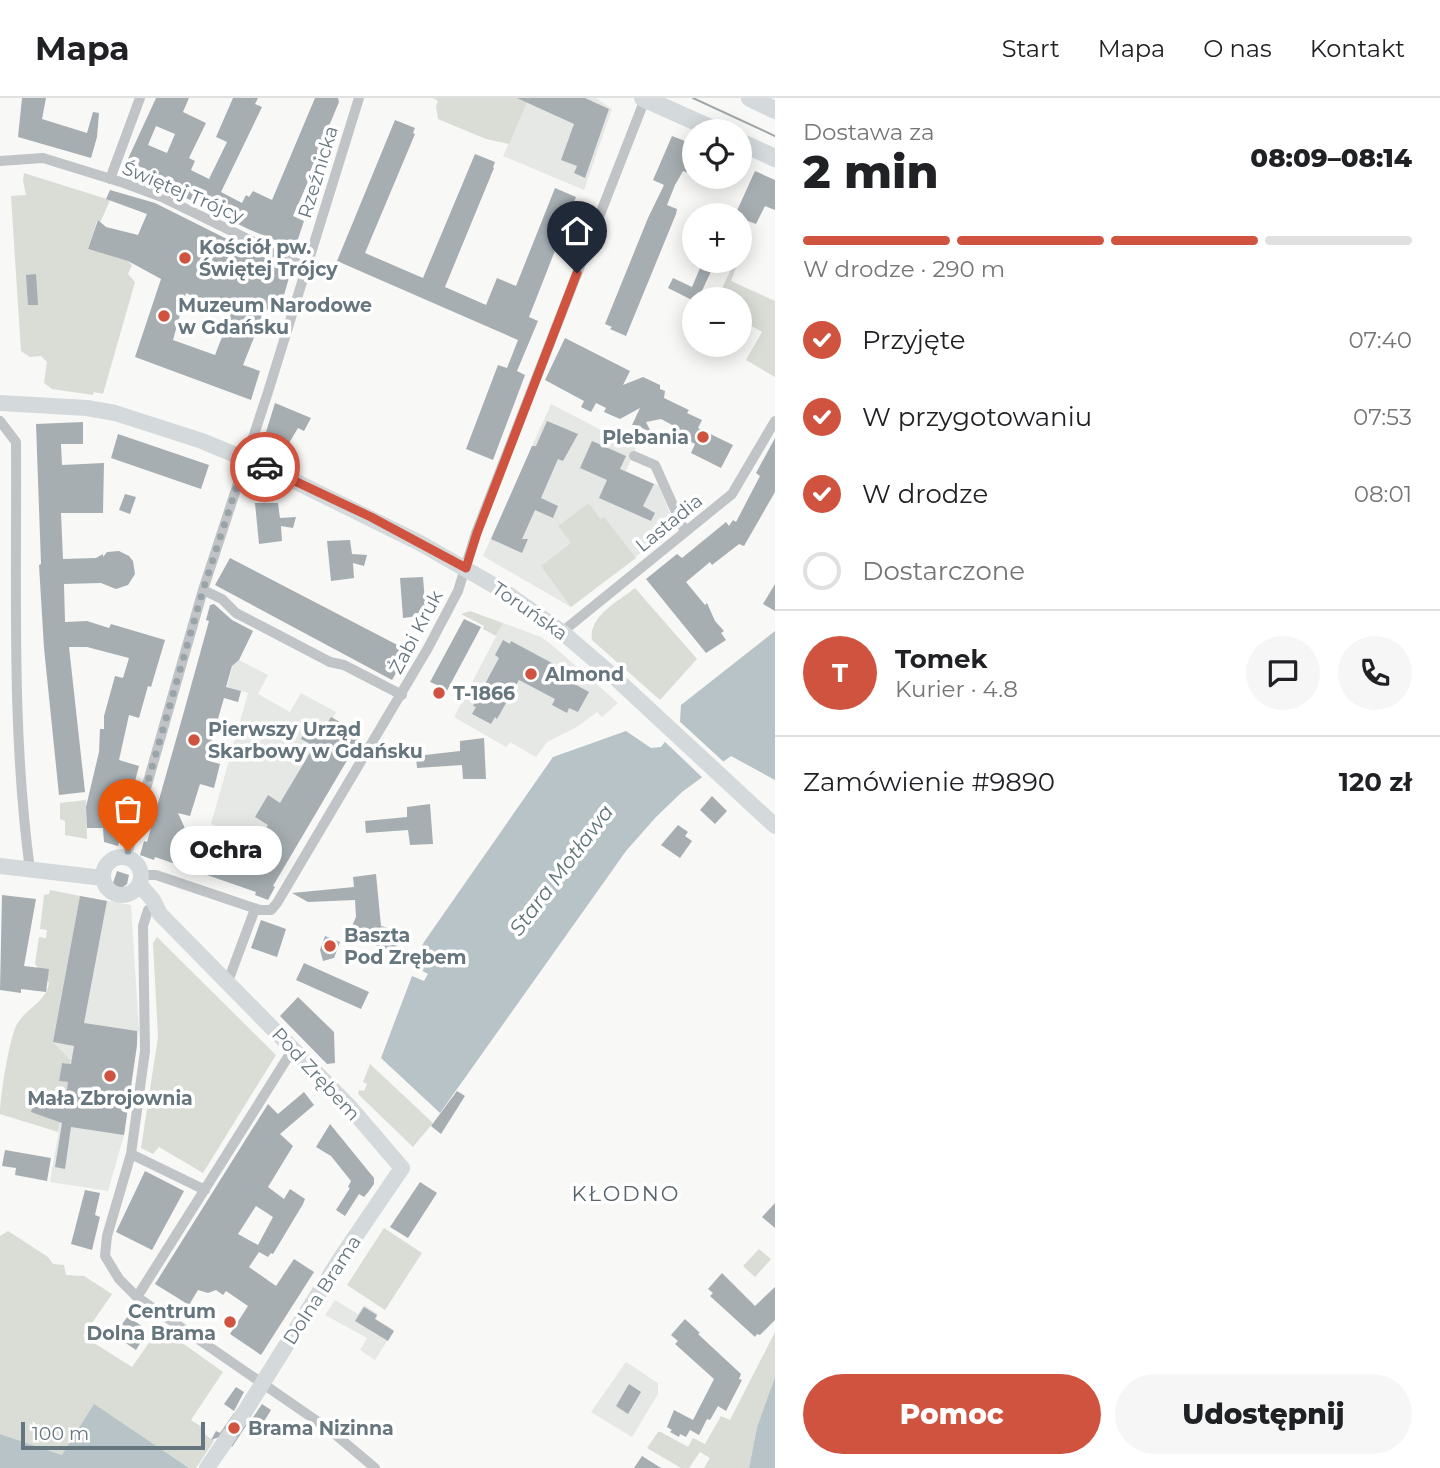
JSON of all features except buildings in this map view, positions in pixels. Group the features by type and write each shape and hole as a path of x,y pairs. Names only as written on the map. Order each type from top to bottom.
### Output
{"main road":[{"path":"644,98 690,119"},
{"path":"750,98 775,110"},
{"path":"752,147 775,158"}],"street":[{"path":"110,179 140,98"},
{"name":"Rzeźnicka","path":"126,858 203,590 359,98"},
{"name":"Żabi Kruk","path":"255,909 271,910 277,904 402,695 455,596 481,520 644,98"},
{"name":"Świętej Trójcy","path":"0,161 43,158 162,197 307,268"},
{"name":"Toruńska","path":"0,403 87,408 115,413 202,441 246,458 371,517 466,568 562,632 775,826"},
{"path":"0,421 16,442 18,689 30,870"},
{"name":"Lastadia","path":"562,632 732,494 775,421"},
{"path":"635,456 655,465 685,532"},
{"path":"203,590 222,599 236,613 263,628 402,695"},
{"path":"137,885 137,864 126,858 110,861 103,874 104,884 112,893 118,895 137,885 156,875 255,909 227,984"},
{"path":"0,866 65,875 103,874"},
{"name":"Pod Zrębem","path":"137,885 154,912 348,1105 402,1168"},
{"path":"154,912 143,926 147,1037 131,1154 107,1236 108,1263 137,1297 348,1443 374,1468"},
{"path":"137,1297 293,1049"},
{"path":"131,1154 205,1190"},
{"name":"Dolna Brama","path":"244,1413 340,1259 402,1168"},
{"path":"207,1468 222,1446"}],"shaded area":[{"path":"433,98 529,98 509,144 486,139 438,119 438,101"},
{"path":"529,98 596,98 612,109 584,190 503,156"},
{"path":"24,173 110,200 101,221 97,221 88,249 128,261 132,265 128,274 135,282 103,394 52,389 44,383 47,362 41,356 30,357 21,351 11,196 26,195"},
{"path":"729,273 734,273 731,281 744,287 723,287"},
{"path":"752,291 775,301 775,377 746,360 752,357 752,350 762,332 752,326"},
{"path":"551,404 636,448 626,471 659,486 675,526 571,607 483,556"},
{"path":"589,503 600,519 604,517 636,558 571,607 541,566 571,543 558,526"},
{"path":"635,588 697,659 660,700 592,640 592,631 600,616"},
{"path":"470,611 503,623 496,636 461,614"},
{"name":"Almond","path":"503,623 541,637 618,703 602,717 597,712 577,727 547,742 536,757 510,742 506,747 454,717"},
{"path":"239,660 268,675 258,694 290,712 301,693 336,712 333,718 362,735 288,860 258,842 211,824 248,693 227,687 233,665"},
{"path":"86,800 87,839 65,835 65,821 60,819 60,803"},
{"path":"50,890 80,896 53,1042 71,1060 70,1064 62,1063 59,1081 68,1082 58,1132 0,1114 5,1069 16,1026 44,996 49,983 35,964 39,937 46,938 47,930 40,929 44,895 49,894"},
{"path":"80,896 131,905 139,1031 124,1135 108,1191 50,1182 71,1060 53,1042"},
{"path":"157,937 276,1055 203,1173 159,1147 153,1154 141,1148 158,1037 153,943"},
{"path":"370,1064 433,1123 413,1147 358,1094 359,1090 364,1091 367,1084 363,1082"},
{"path":"384,1228 422,1253 385,1310 347,1285"},
{"path":"8,1231 48,1257 53,1264 64,1265 66,1275 84,1276 112,1294 83,1336 132,1367 160,1327 223,1372 191,1420 205,1429 203,1433 214,1441 196,1468 189,1468 111,1416 62,1455 0,1434 0,1236"},
{"path":"759,1249 771,1259 755,1277 743,1266"},
{"path":"335,1300 358,1314 364,1305 378,1314 376,1319 394,1330 375,1360 360,1350 367,1338 325,1315"},
{"path":"775,1332 775,1377 757,1427 749,1468 704,1468 710,1458 700,1452 689,1468 681,1468 647,1448 658,1432 688,1447 693,1438 705,1444 721,1416 730,1420"},
{"path":"626,1362 658,1383 658,1394 632,1437 591,1412"}],"water":[{"name":"Stara Motława","path":"775,631 775,780 731,756 682,792 656,817 626,851 440,1113 381,1058 412,976 424,981 428,974 412,965 424,942 553,757 626,731 651,748 661,747 680,722 681,705"},
{"path":"775,1377 775,1468 749,1468 757,1427"},
{"path":"94,1404 189,1468 0,1468 0,1434 62,1455"}],"pier":[{"path":"677,719 726,764 705,780 663,740"}],"tunnel":[{"path":"222,1446 244,1413"}],"tram line":[{"path":"693,98 775,136"}],"way so far":[{"path":"128,851 203,590 246,458 265,467"}],"place":[{"name":"Kościół pw. Świętej Trójcy","path":"185,258"},
{"name":"Muzeum Narodowe w Gdańsku","path":"164,316"},
{"name":"Plebania","path":"703,437"},
{"name":"Almond","path":"531,674"},
{"name":"T-1866","path":"439,693"},
{"name":"Pierwszy Urząd Skarbowy w Gdańsku","path":"194,740"},
{"name":"Ochra","path":"128,851"},
{"name":"Baszta Pod Zrębem","path":"330,946"},
{"name":"Mała Zbrojownia","path":"110,1076"},
{"name":"Centrum Dolna Brama","path":"230,1322"},
{"name":"Brama Nizinna","path":"234,1428"}],"district":[{"name":"KŁODNO","path":"626,1193"}],"route":[{"path":"265,467 371,517 466,568 577,273"}]}
